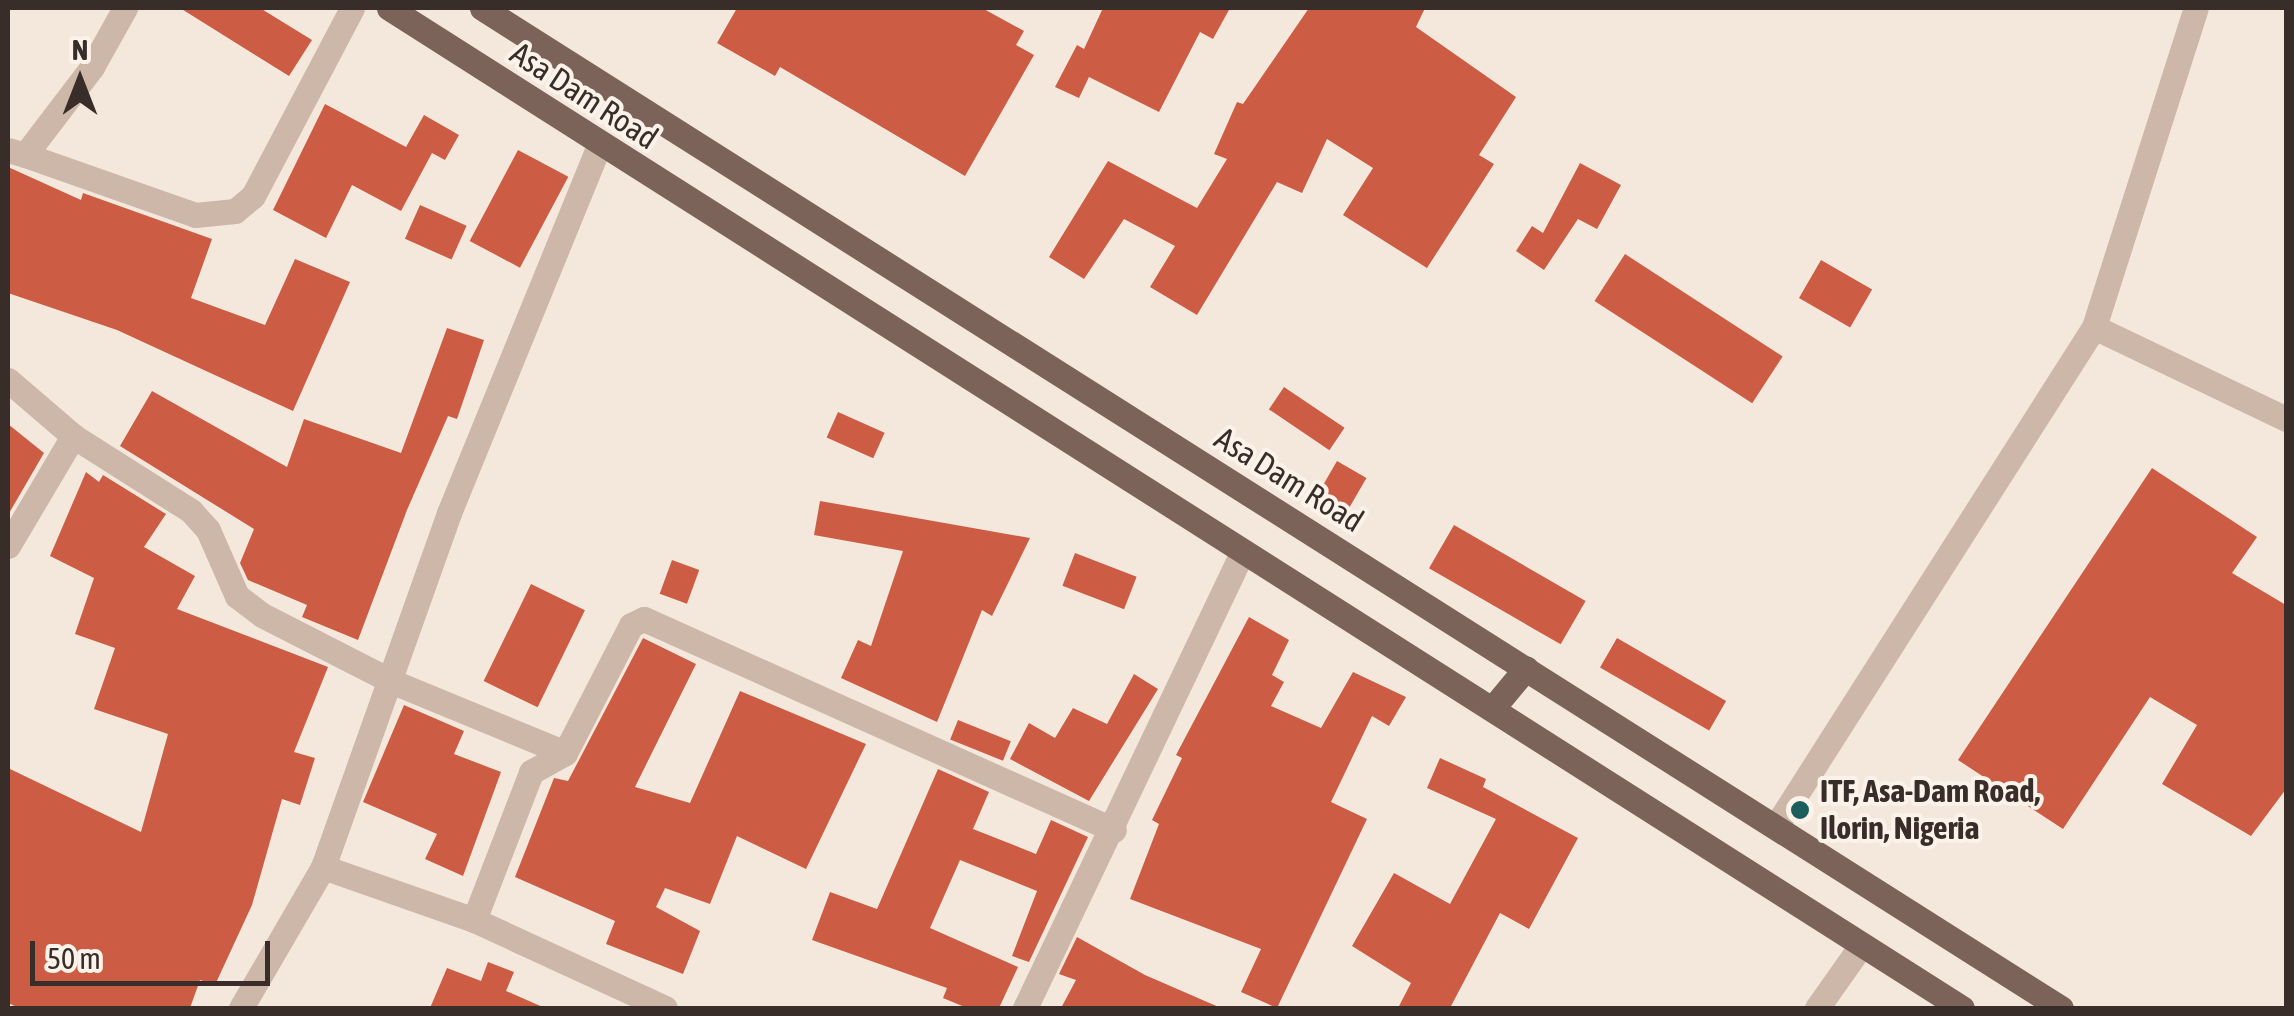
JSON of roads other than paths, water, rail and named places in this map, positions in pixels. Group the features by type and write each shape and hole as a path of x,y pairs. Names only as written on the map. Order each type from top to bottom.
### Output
{"main road":[{"name":"Asa Dam Road","path":"388,8 1241,556 1492,709 1860,947 1962,1008"},
{"name":"Asa Dam Road","path":"482,8 2061,1008"},
{"path":"1492,709 1526,668"}],"street":[{"path":"125,8 92,68 16,152 195,215 235,211 253,196 352,8"},
{"path":"1776,826 2094,327 2196,8"},
{"path":"242,1008 323,867 393,682 449,513 599,145"},
{"path":"2094,327 2286,418"},
{"path":"8,380 73,436 191,511 208,530 237,596 393,682 565,754"},
{"path":"8,546 73,436"},
{"path":"1025,1008 1114,830 1241,556"},
{"path":"474,920 532,772 565,754 631,625 644,619 1114,830"},
{"path":"323,867 474,920 665,1008"},
{"path":"1817,1008 1860,947"}],"place":[{"name":"ITF, Asa-Dam Road, Ilorin, Nigeria","path":"1800,810"}]}
